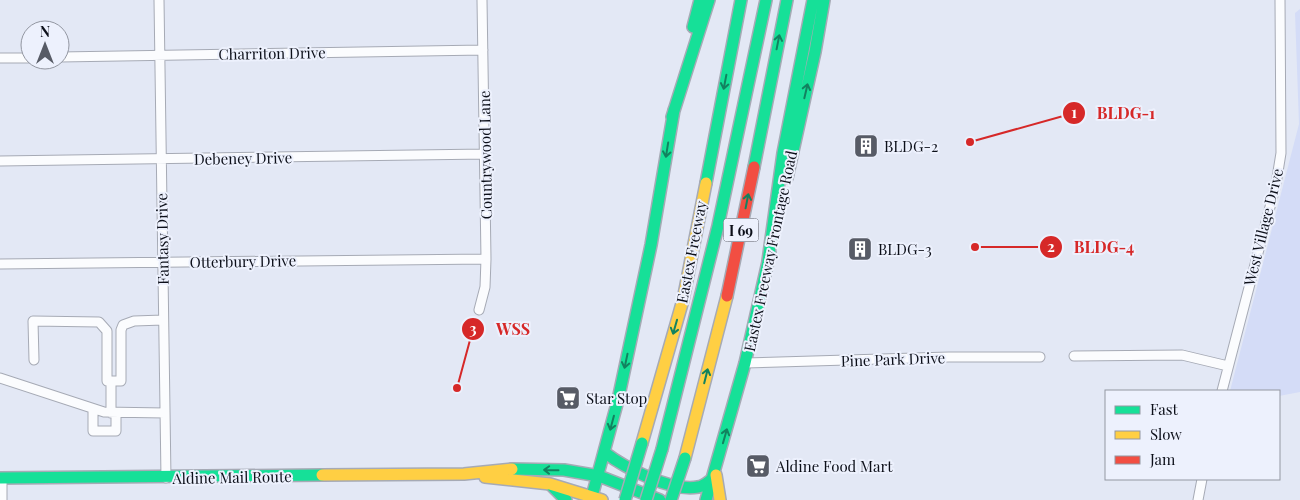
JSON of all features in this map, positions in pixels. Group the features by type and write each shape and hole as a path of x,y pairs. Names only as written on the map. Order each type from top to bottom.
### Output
{"main road":[{"path":"595,499 651,245 672,116 700,0"},
{"path":"672,116 709,0"},
{"name":"Eastex Freeway","path":"625,500 683,300 741,0"},
{"path":"646,500 689,350 738,140 766,0"},
{"name":"I 69","path":"671,500 685,458 732,277 786,0"},
{"path":"768,261 783,152 813,0"},
{"name":"Eastex Freeway Frontage Road","path":"706,500 745,363 815,52 824,0"},
{"path":"604,452 617,463 668,483 698,487 714,474 720,500"},
{"name":"Aldine Mail Route","path":"1,478 464,474 528,469 564,470 599,476 660,500"},
{"name":"Aldine Mail Route","path":"464,474 550,484 595,499"},
{"path":"550,484 566,500"}],"street":[{"name":"Fantasy Drive","path":"159,0 166,478"},
{"name":"Countrywood Lane","path":"479,310 485,287 486,259 486,154 482,0"},
{"name":"West Village Drive","path":"1222,390 1276,184 1281,153 1280,0"},
{"name":"Charriton Drive","path":"70,57 483,50"},
{"path":"0,58 20,58"},
{"name":"Debeney Drive","path":"0,160 486,154"},
{"name":"Otterbury Drive","path":"0,264 486,259"},
{"path":"34,360 34,322 95,321 103,325 107,331 107,382 121,381 121,330 123,325 129,322 163,320"},
{"path":"107,331 121,330"},
{"path":"1074,356 1182,355 1228,366"},
{"name":"Pine Park Drive","path":"745,363 1040,357"},
{"path":"0,378 93,410 113,413 165,412"},
{"path":"93,410 93,431 116,431 111,381"},
{"path":"1,478 2,500"},
{"path":"1198,500 1202,480"}],"shaded area":[{"path":"1300,9 1300,392 1280,396 1280,390 1230,390 1299,124 1295,13"}],"traffic: fast":[{"path":"693,27 700,0"},
{"path":"672,117 709,0"},
{"path":"706,183 741,0"},
{"path":"662,449 718,226 766,0"},
{"path":"754,167 787,0"},
{"path":"768,261 783,153 813,0"},
{"path":"787,178 815,52 824,0"},
{"path":"591,500 618,400 651,245 674,110"},
{"path":"706,500 745,363 770,253"},
{"path":"625,500 642,443"},
{"path":"646,500 662,449"},
{"path":"604,452 636,471 675,486 698,487 712,479"},
{"path":"671,500 685,458"},
{"path":"512,469 564,470 599,476 660,500"},
{"path":"0,478 322,475"},
{"path":"552,486 566,500"}],"traffic: slow":[{"path":"642,443 683,300 706,183"},
{"path":"685,458 727,296"},
{"path":"322,475 464,474 512,469"},
{"path":"716,475 720,500"},
{"path":"485,477 550,484 602,500"}],"traffic: jam":[{"path":"727,296 754,167"}],"place":[{"name":"BLDG-1","path":"970,142"},
{"name":"BLDG-2","path":"866,146"},
{"name":"BLDG-4","path":"975,247"},
{"name":"BLDG-3","path":"860,249"},
{"name":"WSS","path":"457,388"},
{"name":"Star Stop","path":"568,398"},
{"name":"Aldine Food Mart","path":"758,466"}]}
